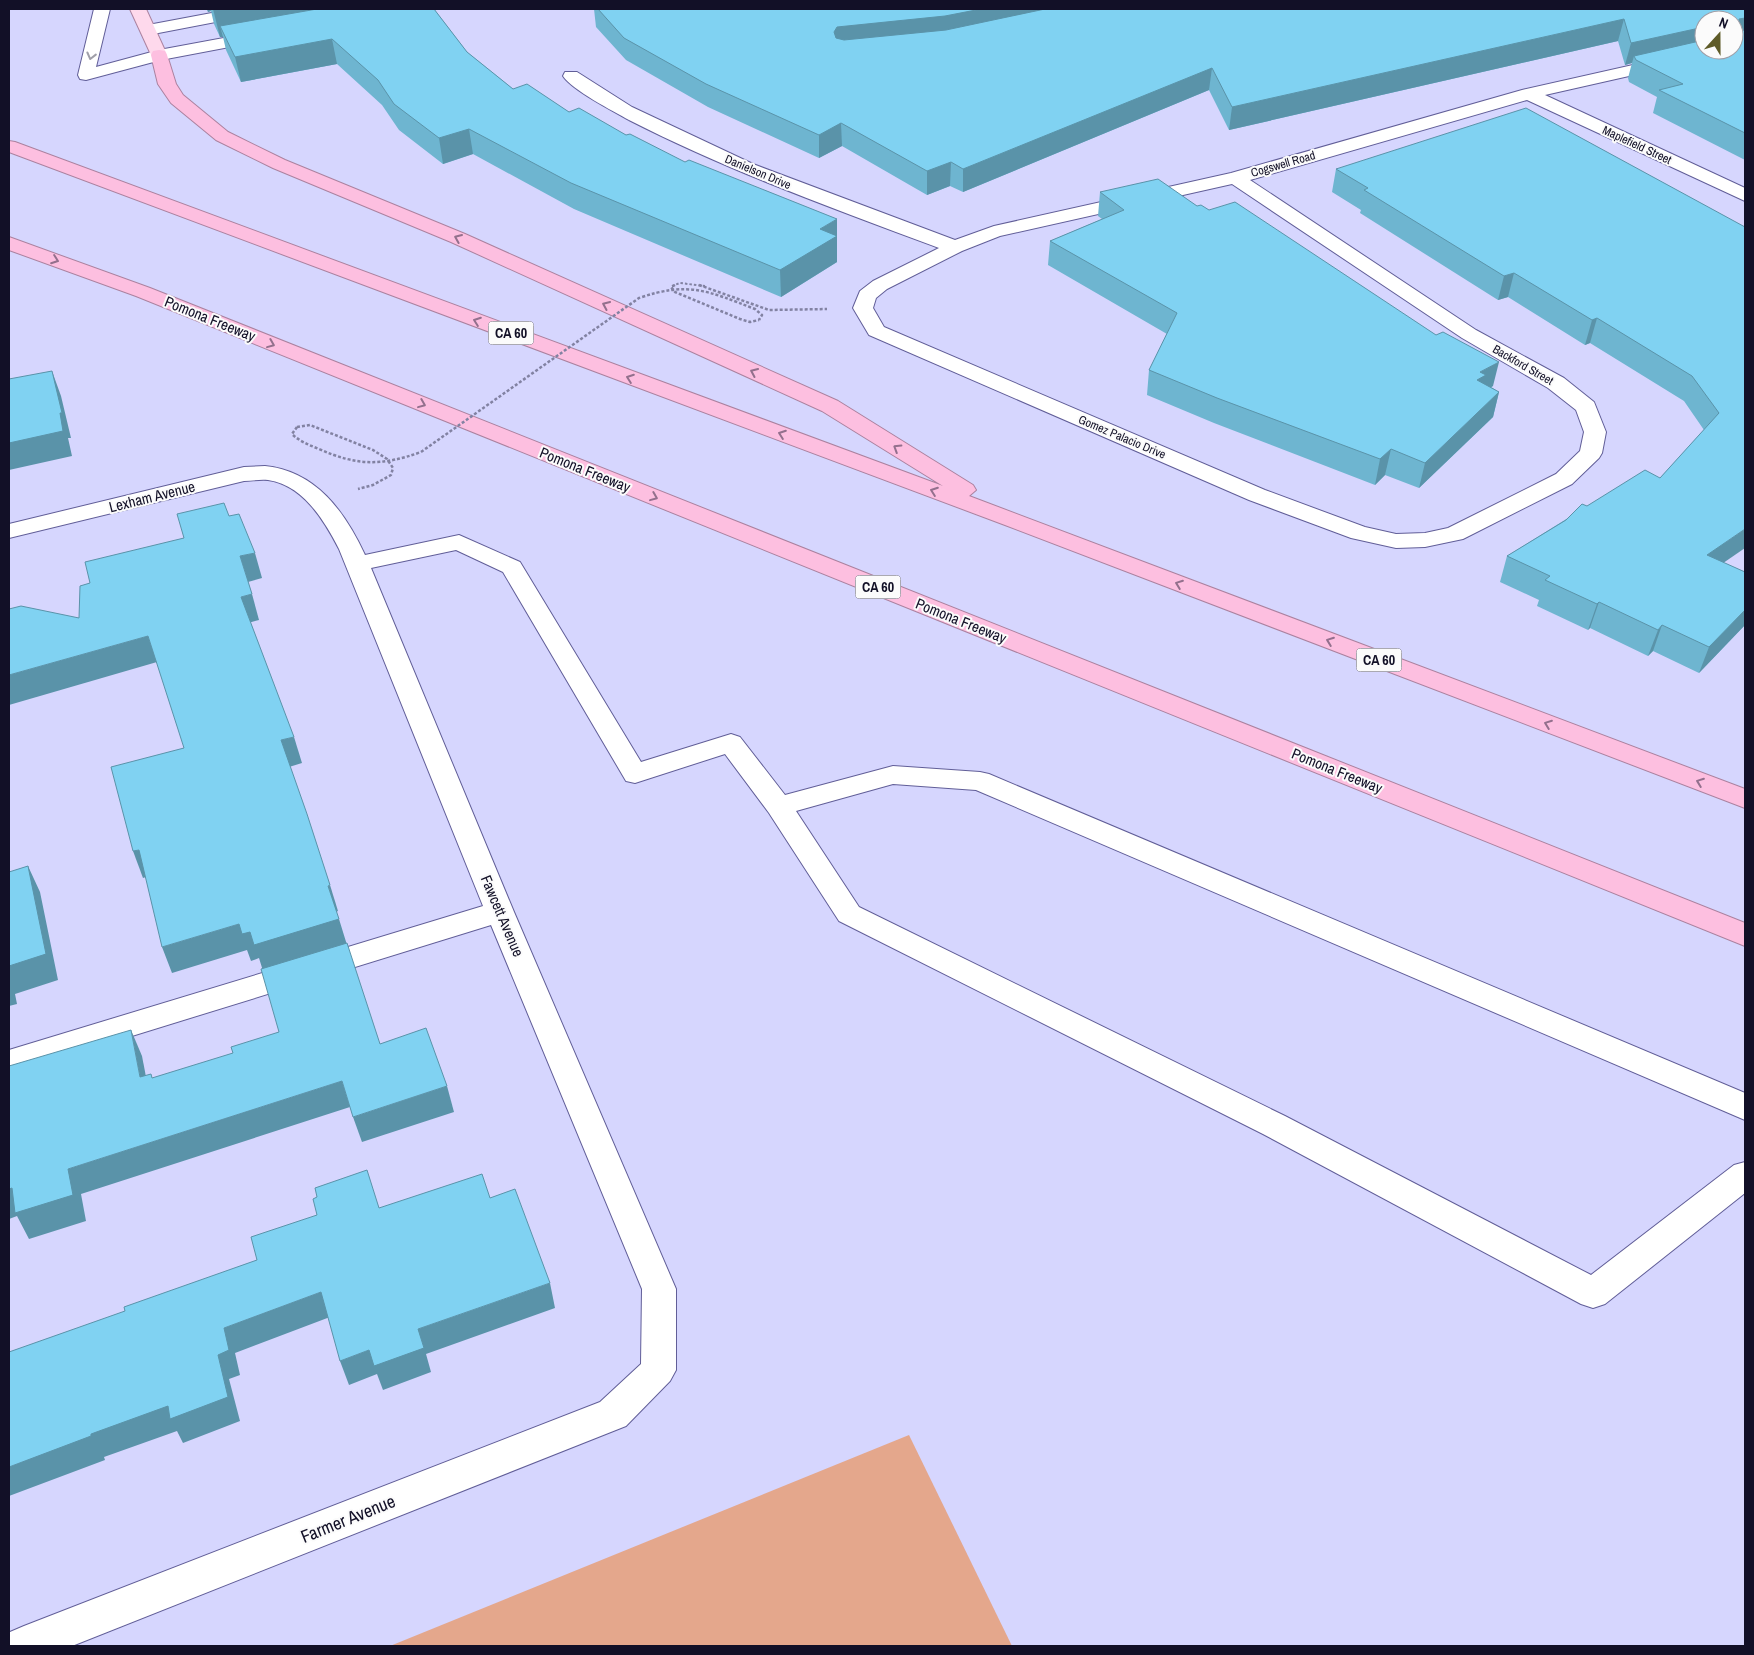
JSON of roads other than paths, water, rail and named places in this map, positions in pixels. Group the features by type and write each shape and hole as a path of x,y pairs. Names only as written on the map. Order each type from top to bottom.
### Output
{"highway":[{"path":"159,55 167,84 177,99 222,136 278,164 458,238 830,406 1013,520"},
{"name":"CA 60","path":"9,146 1013,520 1745,799"},
{"name":"Pomona Freeway","path":"9,243 143,292 1745,935"}],"main road":[{"path":"138,9 159,55"}],"street":[{"path":"102,9 86,75 159,55 280,32"},
{"path":"148,30 257,9"},
{"name":"Cogswell Road","path":"863,308 867,296 880,285 956,247 994,232 1235,178 1528,94 1694,57"},
{"name":"Danielson Drive","path":"571,76 625,110 711,152 817,196 956,247"},
{"name":"Maplefield Street","path":"1528,94 1745,195"},
{"name":"Backford Street","path":"1235,178 1468,334 1556,383 1586,407 1595,432 1591,454 1564,479 1455,534 1425,540 1396,541"},
{"name":"Gomez Palacio Drive","path":"863,308 876,331 1257,495 1359,533 1396,541"},
{"name":"Lexham Avenue","path":"9,531 244,474 271,474 295,483"},
{"name":"Fawcett Avenue","path":"295,483 321,500 346,539 500,912 659,1289 658,1370"},
{"path":"357,564 459,542 512,566 635,774 731,743 779,806 849,914 1274,1125 1592,1292 1745,1175"},
{"path":"779,806 893,775 980,781 1745,1107"},
{"path":"9,1062 500,912"},
{"name":"Farmer Avenue","path":"24,1646 613,1414 658,1370"}]}
